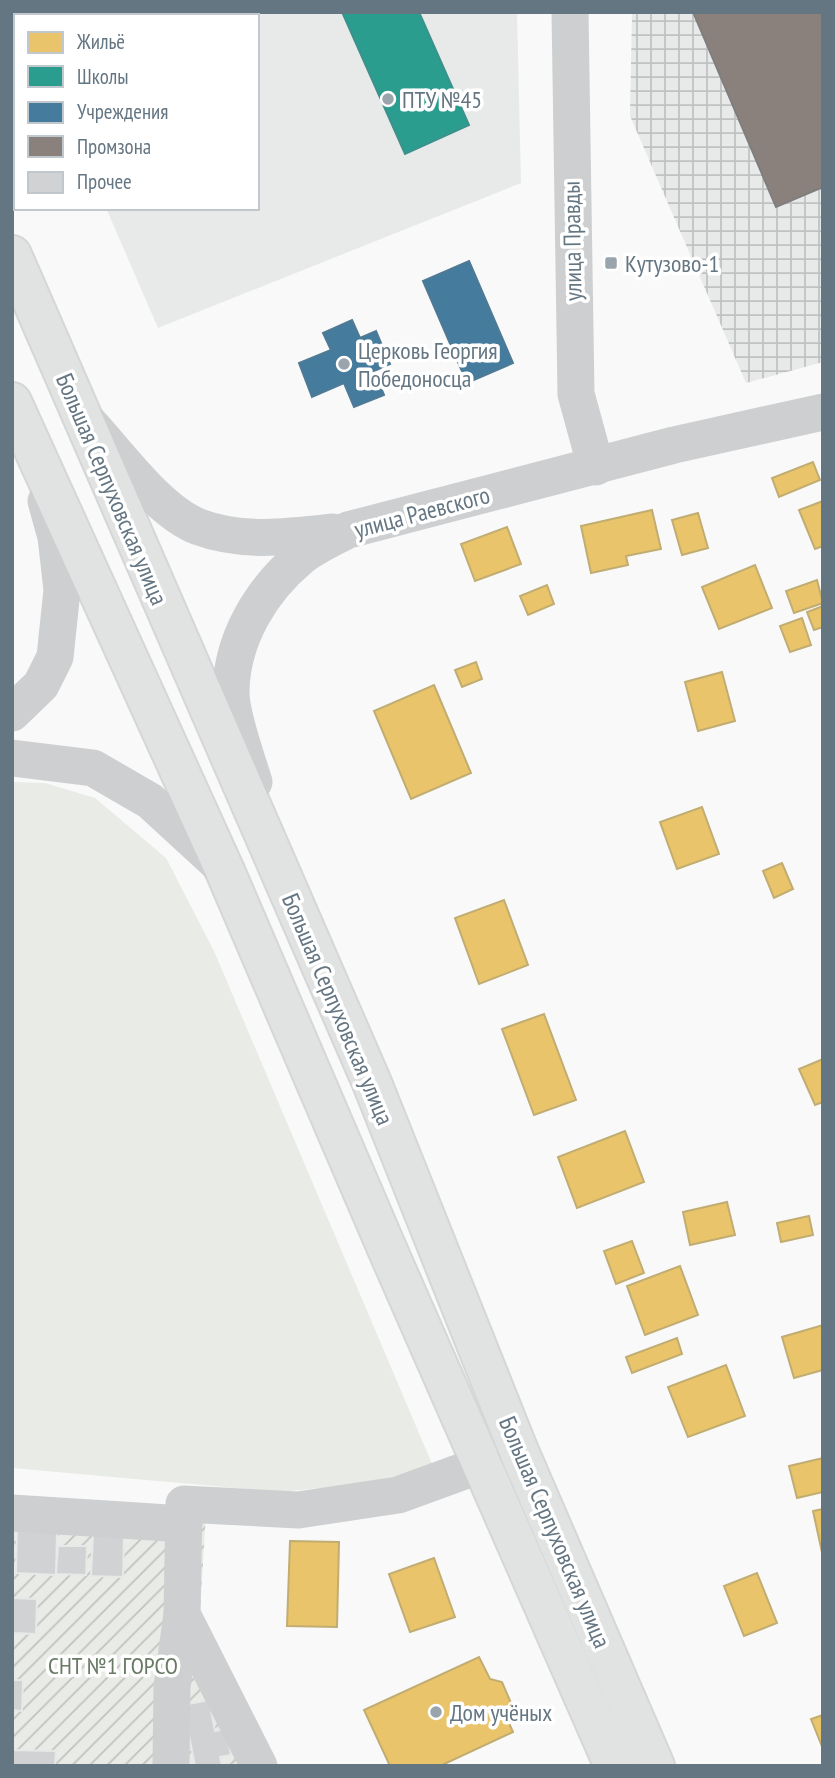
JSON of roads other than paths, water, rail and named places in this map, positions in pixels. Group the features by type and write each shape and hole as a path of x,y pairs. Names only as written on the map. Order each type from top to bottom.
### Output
{"main road":[{"name":"Большая Серпуховская улица","path":"12,256 372,1083 518,1449 656,1766"},
{"name":"Большая Серпуховская улица","path":"19,419 225,871 614,1766"}],"street":[{"name":"улица Правды","path":"570,12 576,394 596,467"},
{"path":"78,411 160,500 197,526 235,536 284,537 348,530"},
{"name":"улица Раевского","path":"273,855 231,695 235,660 247,622 277,581 302,556 348,530 674,445 823,412"},
{"path":"12,713 41,685 55,657 62,590 56,537 19,419"},
{"path":"12,758 93,768 150,801 225,871"},
{"path":"171,1766 172,1687 183,1614 184,1504 298,1510 398,1495 483,1464"},
{"path":"12,1513 184,1524"},
{"path":"183,1614 259,1766"},
{"path":"172,1687 190,1671 213,1676"}],"place":[{"name":"ПТУ №45","path":"388,99"},
{"name":"Кутузово-1","path":"611,263"},
{"name":"Церковь Георгия Победоносца","path":"344,364"},
{"name":"Дом учёных","path":"436,1712"}],"park label":[{"name":"СНТ №1 ГОРСО","path":"113,1665"}]}
